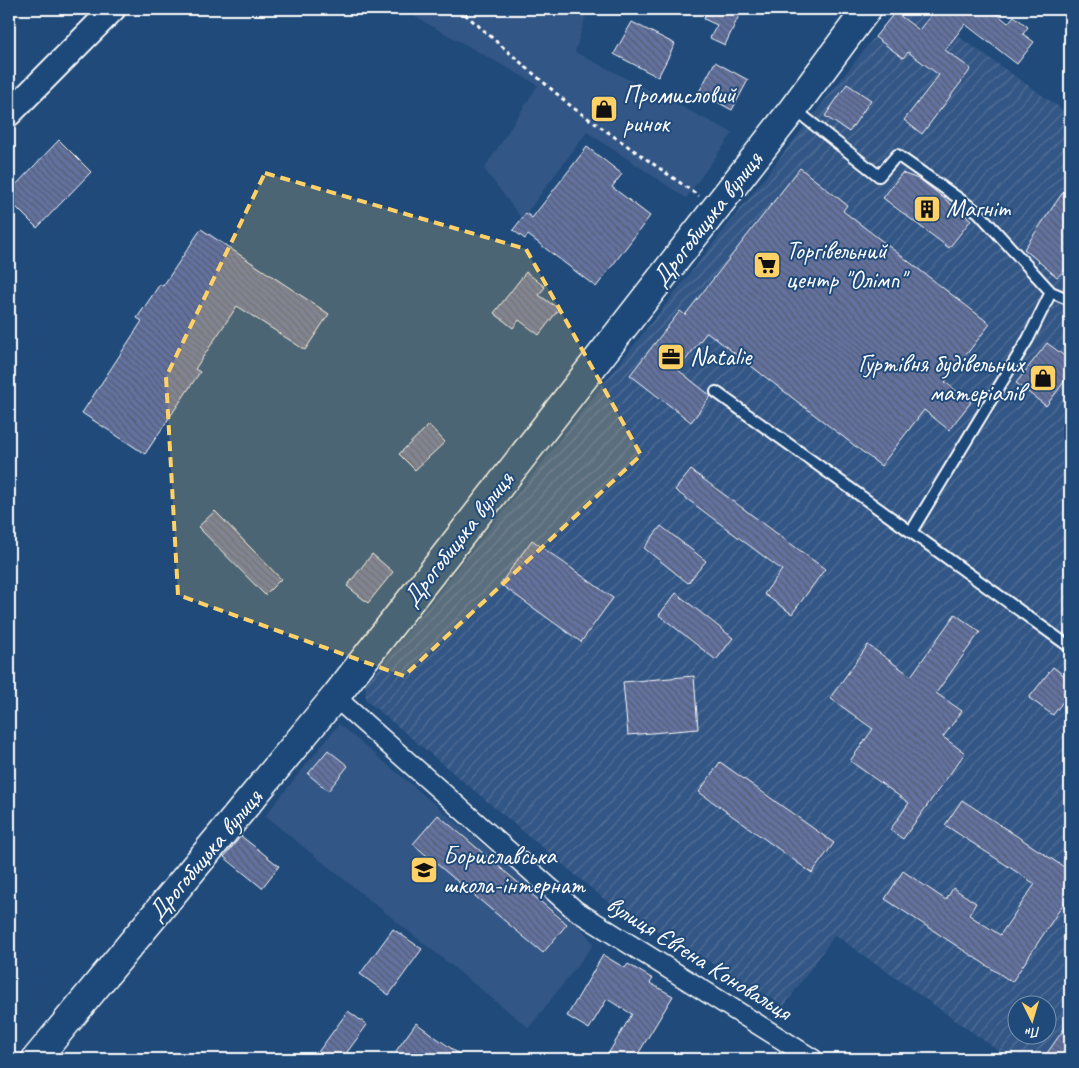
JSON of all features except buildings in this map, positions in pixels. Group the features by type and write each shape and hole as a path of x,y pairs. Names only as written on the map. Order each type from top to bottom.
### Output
{"main road":[{"name":"Дрогобицька вулиця","path":"36,1059 335,697 793,109 867,9"}],"street":[{"path":"9,114 113,9"},
{"name":"вулиця Євгена Коновальця","path":"335,697 575,910 813,1059"}],"lane":[{"path":"793,109 879,176 897,155 978,212 1051,292 1070,300"},
{"path":"911,532 1028,339 1051,292"},
{"path":"716,392 1070,647"}],"path":[{"path":"460,9 572,107 715,208"}],"highlighted area":[{"path":"265,173 526,249 641,455 404,676 178,595 166,377"}],"shaded area":[{"name":"Промисловий ринок","path":"401,9 588,9 575,52 733,133 686,198 587,132 522,219 484,169 538,85"},
{"path":"896,9 920,9 1070,115 1070,1059 1010,1059 835,935 784,1006 604,899 366,700 365,685 538,468"},
{"name":"Бориславська школа-інтернат","path":"339,724 579,925 594,944 529,1028 265,816"}],"place":[{"name":"Промисловий ринок","path":"604,109"},
{"name":"Магніт","path":"927,209"},
{"name":"Торгівельний центр \"Олімп\"","path":"767,265"},
{"name":"Natalie","path":"671,357"},
{"name":"Гуртівня будівельних матеріалів","path":"1043,378"},
{"name":"Бориславська школа-інтернат","path":"424,870"}]}
